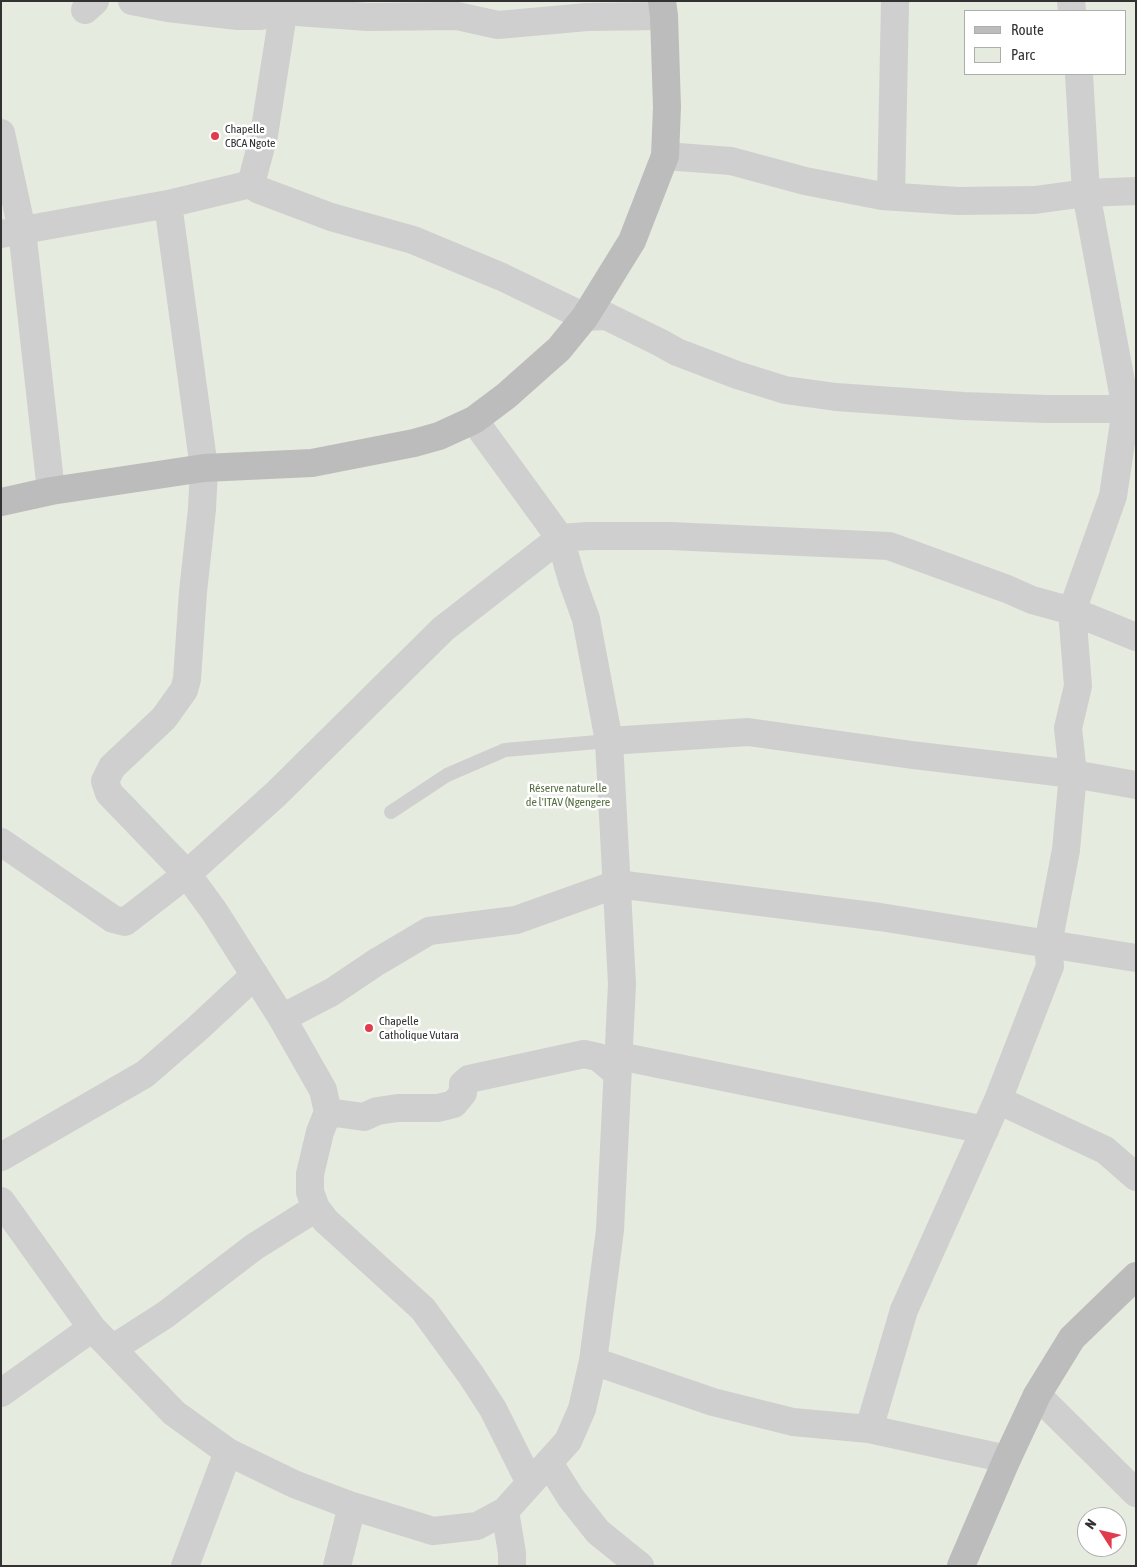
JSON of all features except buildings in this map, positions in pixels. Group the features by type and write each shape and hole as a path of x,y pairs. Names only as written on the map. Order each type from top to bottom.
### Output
{"street":[{"path":"1,502 51,491 204,468 312,463 414,443 440,436 474,420 506,396 559,349 585,317 632,240 665,156 667,107 663,9 498,25 457,16 368,17 284,6 260,16 238,16 168,8 132,1"},
{"path":"891,196 894,1"},
{"path":"251,184 264,134 284,6"},
{"path":"869,1429 904,1310 998,1100 1050,966 1048,944 1066,850 1073,774 1068,728 1078,686 1072,611 1113,496 1131,409 1086,193 1079,75"},
{"path":"1,133 11,232 51,491"},
{"path":"665,156 730,160 805,181 891,196 958,202 1035,200 1086,193 1136,191"},
{"path":"11,232 168,204 251,184"},
{"path":"251,184 259,190 331,217 413,240 502,277 585,317 606,316 677,352 737,375 786,390 836,397 963,406 1046,409 1131,409"},
{"path":"168,204 204,468 187,680 184,690 164,718 112,767 105,781 109,793 186,874 214,911 282,1018 323,1090 328,1112 320,1132 310,1174 310,1192 316,1208 326,1221 423,1309 493,1409 530,1483"},
{"path":"1,1202 92,1328 174,1413 228,1452 294,1484 352,1506 433,1531 477,1526 505,1511 568,1441 582,1409 593,1361 610,1230 622,984 609,741 586,619 560,538 474,420"},
{"path":"1,842 113,919 125,922 186,874 276,794 444,628 560,538 670,536 889,546 1032,600 1072,611 1136,637"},
{"path":"609,741 748,732 912,755 1073,774 1136,785"},
{"path":"282,1018 332,992 375,963 429,931 516,920 617,884 880,917 1136,958"},
{"path":"1,1157 145,1074 255,975"},
{"path":"328,1112 364,1117 378,1111 398,1108 438,1108 454,1104 463,1093 463,1084 469,1079 584,1054 618,1064 985,1130"},
{"path":"998,1100 1105,1150 1136,1177"},
{"path":"112,1349 165,1314 254,1247 316,1208"},
{"path":"961,1566 1037,1395 1072,1338 1136,1276"},
{"path":"1,1393 92,1328"},
{"path":"593,1361 713,1402 793,1422 869,1429 1007,1459"},
{"path":"1037,1395 1136,1493"},
{"path":"186,1566 228,1452"},
{"path":"549,1463 572,1498 598,1532 640,1566"},
{"path":"337,1566 352,1506"},
{"path":"505,1511 512,1552 512,1566"}],"lane":[{"path":"391,812 447,775 505,750 609,741"}],"green space":[{"name":"Réserve naturelle de l'ITAV (Ngengere","path":"1,1 1136,1 1136,1566 1,1566"}],"place":[{"name":"Chapelle CBCA Ngote","path":"215,136"},
{"name":"Chapelle Catholique Vutara","path":"369,1028"}]}
